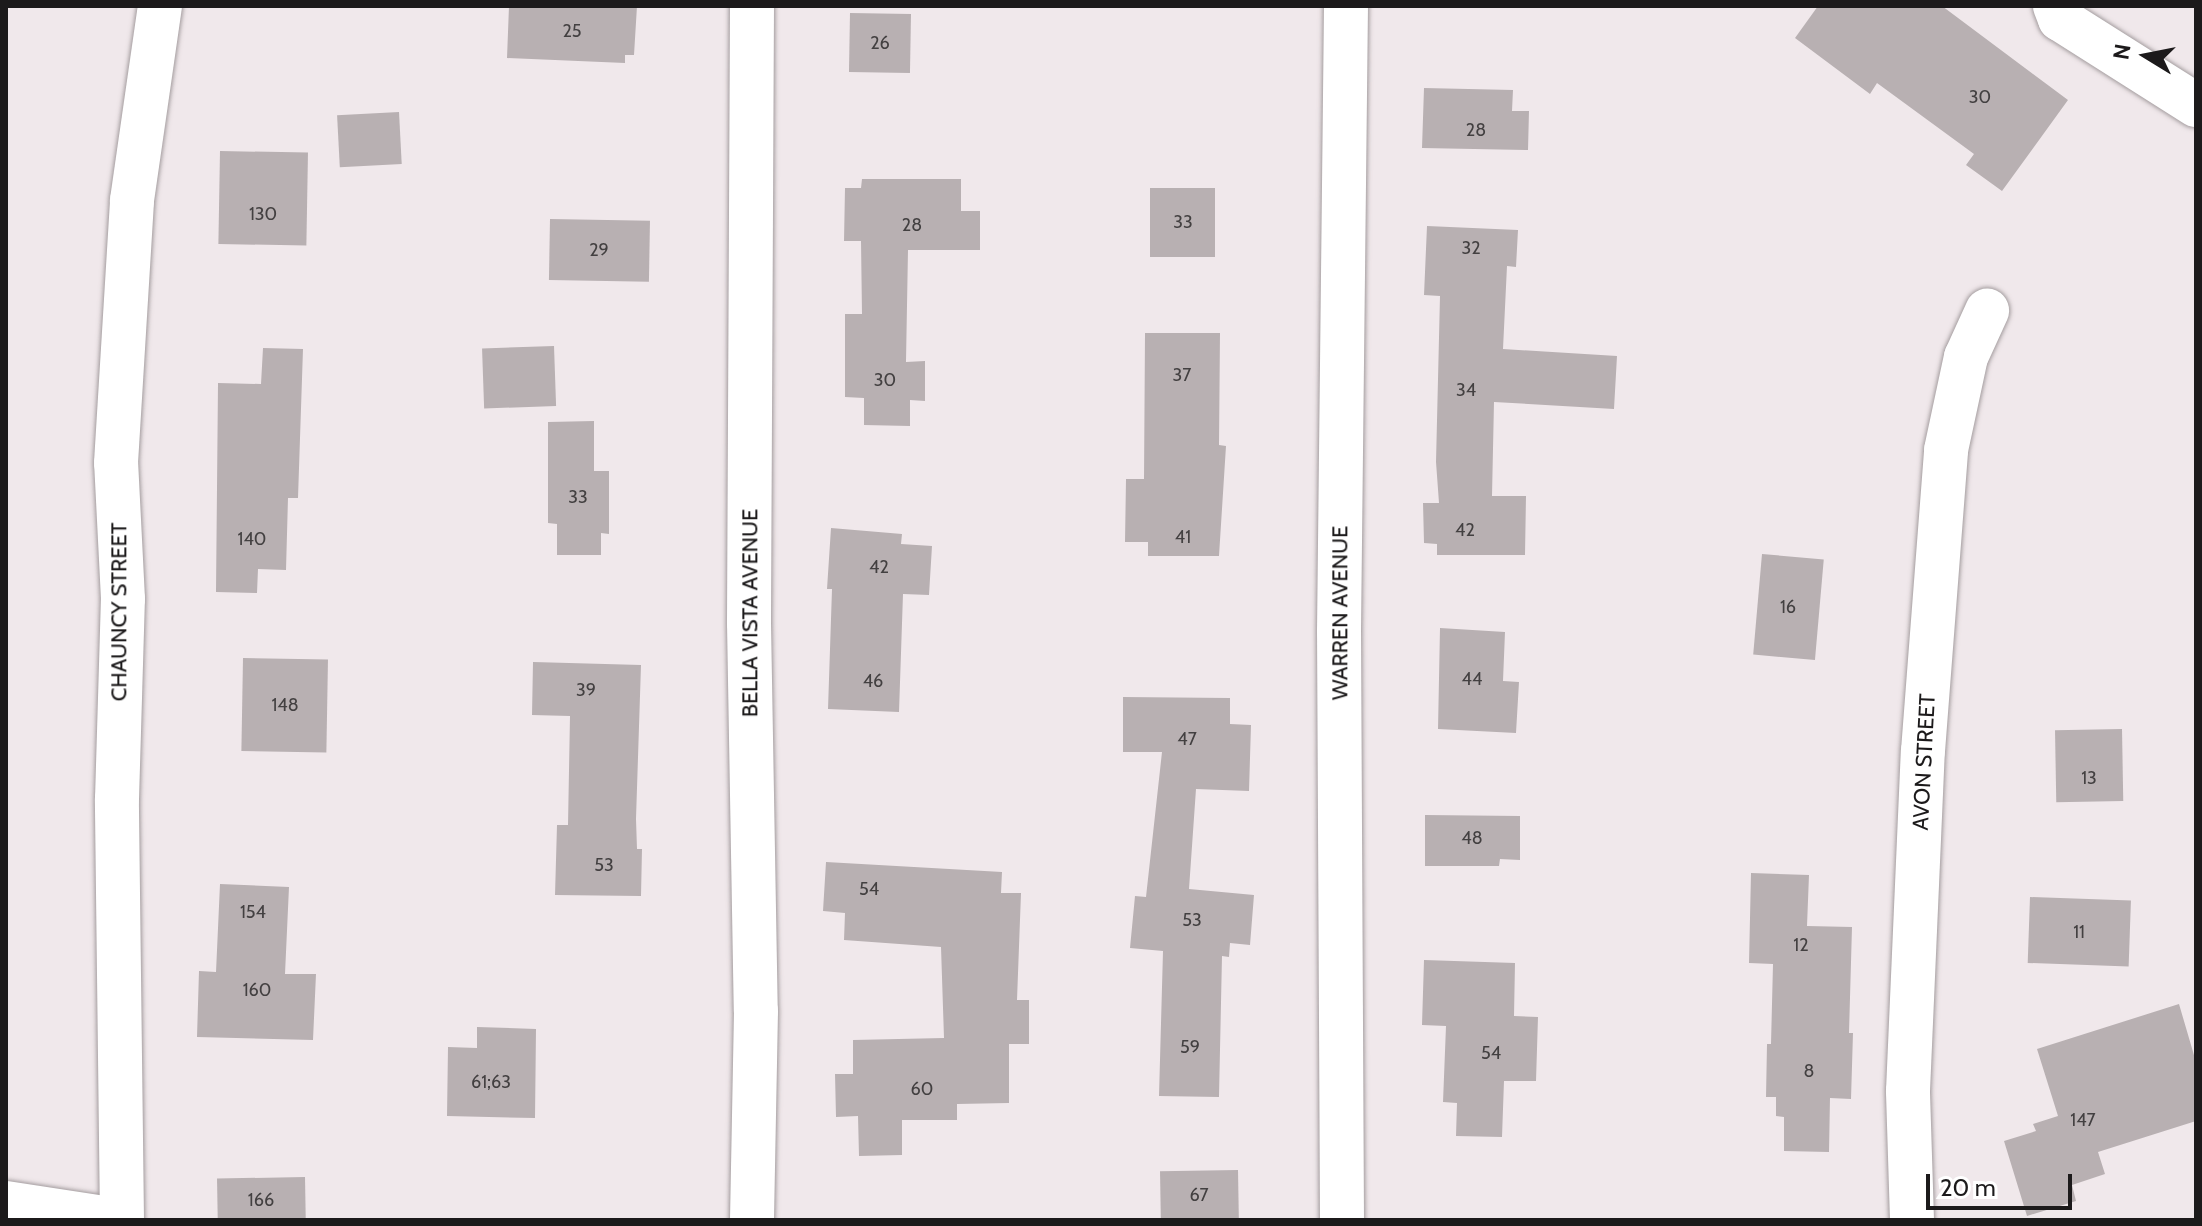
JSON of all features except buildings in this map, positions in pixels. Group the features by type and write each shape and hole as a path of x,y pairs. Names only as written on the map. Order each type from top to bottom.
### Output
{"street":[{"name":"CHAUNCY STREET","path":"120,1220 117,799 123,599 116,463 132,200 160,6"},
{"name":"BELLA VISTA AVENUE","path":"752,6 749,623 756,1011 752,1220"},
{"name":"WARREN AVENUE","path":"1342,1220 1339,632 1346,6"},
{"path":"2055,6 2060,19 2196,105"},
{"name":"AVON STREET","path":"1912,1220 1908,1091 1923,751 1942,496 1946,450 1966,357 1987,311"},
{"path":"6,1203 120,1220"}]}
